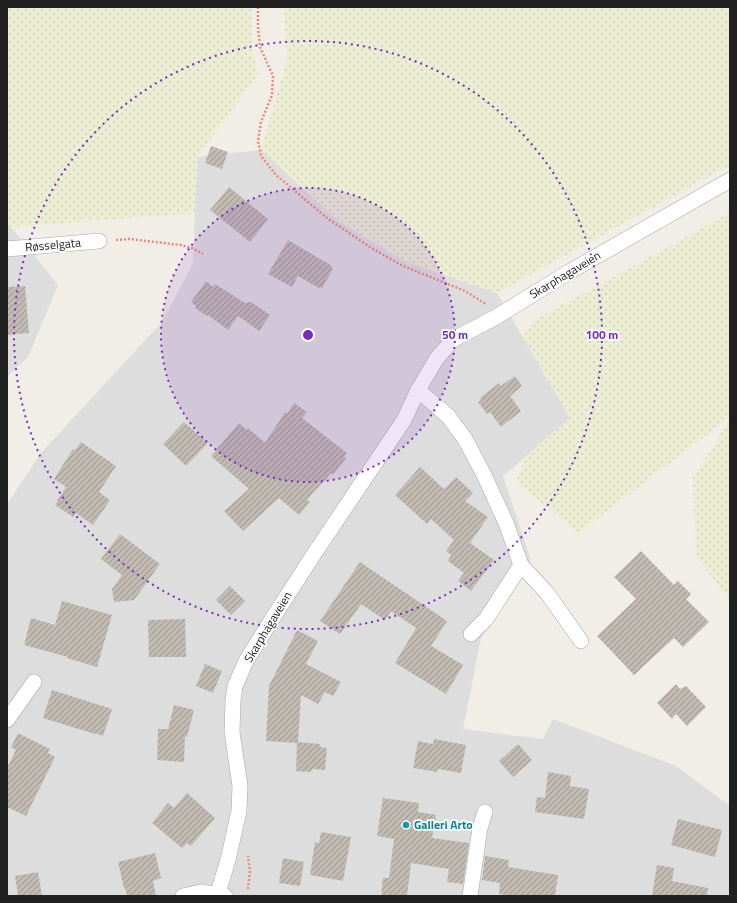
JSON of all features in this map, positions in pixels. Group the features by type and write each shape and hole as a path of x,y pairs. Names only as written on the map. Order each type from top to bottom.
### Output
{"street":[{"name":"Skarphagaveien","path":"219,896 239,811 240,786 232,732 235,686 246,661 274,616 404,420 418,390 437,358 454,339 496,317 569,272 730,180"},
{"name":"Røsselgata","path":"7,249 99,241"},
{"path":"418,390 448,416 465,439 484,475 506,523 521,564 547,593 581,641"},
{"path":"471,634 486,619 521,564"},
{"path":"7,720 34,682"},
{"path":"470,896 480,828 485,812"},
{"path":"183,896 201,892 219,896"}],"path":[{"path":"258,7 260,47 274,76 272,95 261,122 258,141 261,156 276,175 327,218 370,247 401,265 465,291 485,302 496,317"},
{"path":"99,241 129,239 181,245 192,248 203,254"},
{"path":"248,851 250,871 248,889"}],"shaded area":[{"path":"261,150 339,221 407,262 497,293 570,418 503,476 531,560 481,638 463,729 543,739 553,719 676,766 730,806 730,896 7,896 7,504 41,453 161,323 193,264 197,157"},
{"path":"7,224 58,285 28,357 7,376"}],"green space":[{"path":"7,7 252,7 253,53 258,74 197,157 195,213 11,227 7,224"},
{"path":"284,7 730,7 730,165 497,293 407,262 339,221 261,150 287,60"},
{"path":"730,213 730,417 578,533 516,482 526,456 570,418 523,337 533,321"},
{"path":"730,420 730,600 696,557 693,478"}],"building":[{"path":"211,146 228,152 222,169 205,163"},
{"path":"229,187 268,219 250,242 210,210"},
{"path":"288,240 332,266 331,267 333,269 322,288 319,288 298,276 292,287 268,274"},
{"path":"206,281 213,287 215,284 245,303 251,302 270,315 259,331 238,316 228,330 208,315 207,316 195,308 196,306 191,302"},
{"path":"25,286 29,333 7,335 7,287"},
{"path":"515,376 522,386 510,396 521,411 501,427 490,412 487,414 478,402 481,400 480,398 499,383 501,386"},
{"path":"294,403 307,412 302,418 347,453 344,457 346,458 333,475 331,473 307,500 310,502 299,515 279,498 243,531 224,511 249,489 211,456 239,423 247,430 248,428 265,443 285,412 287,414"},
{"path":"184,422 208,443 186,466 163,444"},
{"path":"81,442 116,466 99,492 110,500 93,525 76,513 73,517 55,505 66,487 54,479 73,449 75,450"},
{"path":"420,467 444,489 456,477 473,493 465,501 488,517 470,543 494,560 471,591 458,581 464,573 448,561 451,555 446,551 454,540 431,519 427,524 395,495"},
{"path":"120,534 160,564 134,600 114,602 112,589 122,575 101,559"},
{"path":"641,551 674,585 678,581 691,594 686,599 709,622 683,647 674,638 634,675 597,636 636,599 614,577"},
{"path":"360,562 447,621 431,646 463,665 446,694 395,663 416,628 391,611 385,620 361,604 340,634 320,621"},
{"path":"230,586 245,601 231,615 216,600"},
{"path":"62,601 112,615 97,667 67,658 68,657 24,645 31,618 55,625"},
{"path":"185,619 186,657 149,657 148,620"},
{"path":"297,630 318,641 306,664 341,682 333,696 325,692 318,704 301,695 298,742 320,744 320,747 327,748 325,770 312,769 311,772 296,771 297,743 266,741 269,686"},
{"path":"205,664 222,671 213,693 196,686"},
{"path":"676,684 680,689 686,686 706,707 687,726 676,714 672,719 657,703"},
{"path":"52,690 112,709 103,736 43,718"},
{"path":"174,705 194,710 187,737 185,736 184,762 157,760 158,729 168,729"},
{"path":"18,733 50,749 48,753 55,757 26,816 7,807 7,768 16,750 11,747"},
{"path":"434,739 466,745 461,773 438,769 437,772 413,768 418,741 433,744"},
{"path":"518,744 532,760 513,777 499,761"},
{"path":"548,772 571,776 570,786 589,789 584,819 535,812 537,797 545,798"},
{"path":"187,793 215,818 191,846 187,843 182,848 152,823 168,803 174,808"},
{"path":"383,798 419,803 418,812 436,815 432,838 469,843 463,884 447,882 449,869 411,863 407,896 381,896 383,878 389,878 394,839 377,836"},
{"path":"678,819 722,830 715,857 671,845"},
{"path":"321,832 351,837 343,881 310,875 315,842 319,843"},
{"path":"155,853 161,878 153,881 156,896 127,896 118,862"},
{"path":"485,856 509,860 508,867 558,875 555,896 511,896 499,894 500,883 482,880"},
{"path":"283,858 304,862 300,886 279,883"},
{"path":"657,865 674,868 672,881 708,888 707,896 652,896"},
{"path":"38,872 42,896 18,896 15,876"}],"place":[{"name":"Galleri Arto","path":"406,825"}]}
